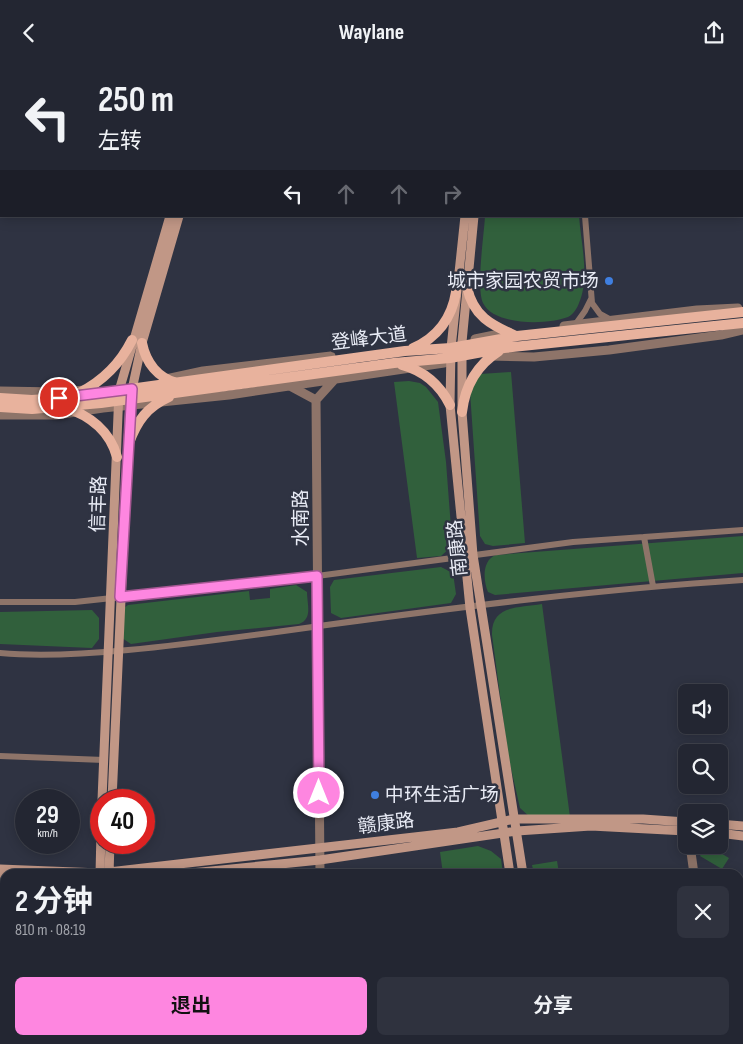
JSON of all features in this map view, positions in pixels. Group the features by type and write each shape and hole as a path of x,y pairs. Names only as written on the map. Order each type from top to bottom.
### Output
{"main road":[{"name":"信丰路","path":"103,789 131,395 137,342 170,217"},
{"name":"信丰路","path":"116,598 119,396 179,217"},
{"name":"南康路","path":"465,217 450,353 450,405 469,555 481,607 521,869"},
{"name":"南康路","path":"474,217 462,344 462,412 470,608 509,869"},
{"path":"467,287 470,299 480,315 490,324 517,336"},
{"path":"405,351 420,345 444,325 453,306 456,292"},
{"name":"登峰大道","path":"178,388 394,363 450,353 462,344 517,336 742,311"},
{"name":"登峰大道","path":"0,398 32,400 131,395 405,351 450,353 462,358 504,347 732,325 743,327"},
{"path":"72,397 86,390 113,368 137,342 150,365 178,388 139,419 128,443"},
{"path":"462,412 471,381 491,356 504,347"},
{"path":"394,363 412,368 434,382 450,405"},
{"name":"登峰大道","path":"0,407 32,409 119,396"},
{"path":"61,406 77,412 104,431 112,443 117,457"},
{"name":"信丰路","path":"112,789 113,651"},
{"name":"赣康路","path":"140,869 458,832 514,819 643,819 678,821"},
{"path":"728,825 743,826"},
{"name":"赣康路","path":"231,869 320,860 517,831 591,826 678,831"},
{"path":"728,834 743,836"},
{"path":"103,854 104,869"},
{"path":"105,869 108,854"}],"street":[{"path":"584,217 591,299 597,311 611,320"},
{"path":"574,325 585,311 591,299"},
{"path":"462,344 506,332 697,310 742,311"},
{"path":"462,358 491,356 534,357 609,350 722,335 743,327"},
{"path":"0,391 57,393 86,390 119,396 131,395 167,379 203,371 420,345 450,353"},
{"path":"131,395 158,403 290,387 412,368 450,353"},
{"path":"290,387 316,400 335,379"},
{"path":"0,415 56,415 77,412 119,396"},
{"name":"水南路","path":"316,400 320,869"},
{"path":"0,602 55,603 116,598 317,576 573,543 743,530"},
{"path":"644,537 653,586"},
{"path":"0,653 58,655 207,643 319,626 653,586 743,580"},
{"path":"0,756 104,760"},
{"path":"691,854 693,869"}],"green space":[{"path":"485,217 579,217 584,260 584,283 579,303 568,317 559,320 522,322 509,320 489,311 483,303 481,296 481,261"},
{"path":"511,372 525,543 493,546 485,544 480,536 470,392 480,374"},
{"path":"409,381 420,383 426,387 438,402 446,462 452,541 451,547 441,556 417,558 394,382"},
{"path":"743,536 743,573 495,595 488,592 485,582 485,571 488,561 496,555"},
{"path":"441,567 453,573 456,594 451,603 341,618 331,613 330,587 334,580"},
{"path":"296,585 307,592 308,615 299,624 217,632 131,644 122,638 124,608 128,605 249,591 250,600 270,598 270,589"},
{"path":"542,604 570,817 531,818 520,808 508,755 492,635 493,625 501,613 515,608"},
{"path":"92,610 99,618 99,639 92,648 0,644 0,612"},
{"path":"478,846 491,851 501,859 502,869 442,869 440,852"},
{"path":"701,854 722,854 729,858 722,869 700,856"},
{"path":"557,861 558,869 533,869 532,865"}],"place":[{"name":"城市家园农贸市场","path":"609,281"},
{"name":"中环生活广场","path":"375,795"}],"route":[{"path":"59,398 132,389 129,405 120,597 317,576 319,626 319,793"}]}
